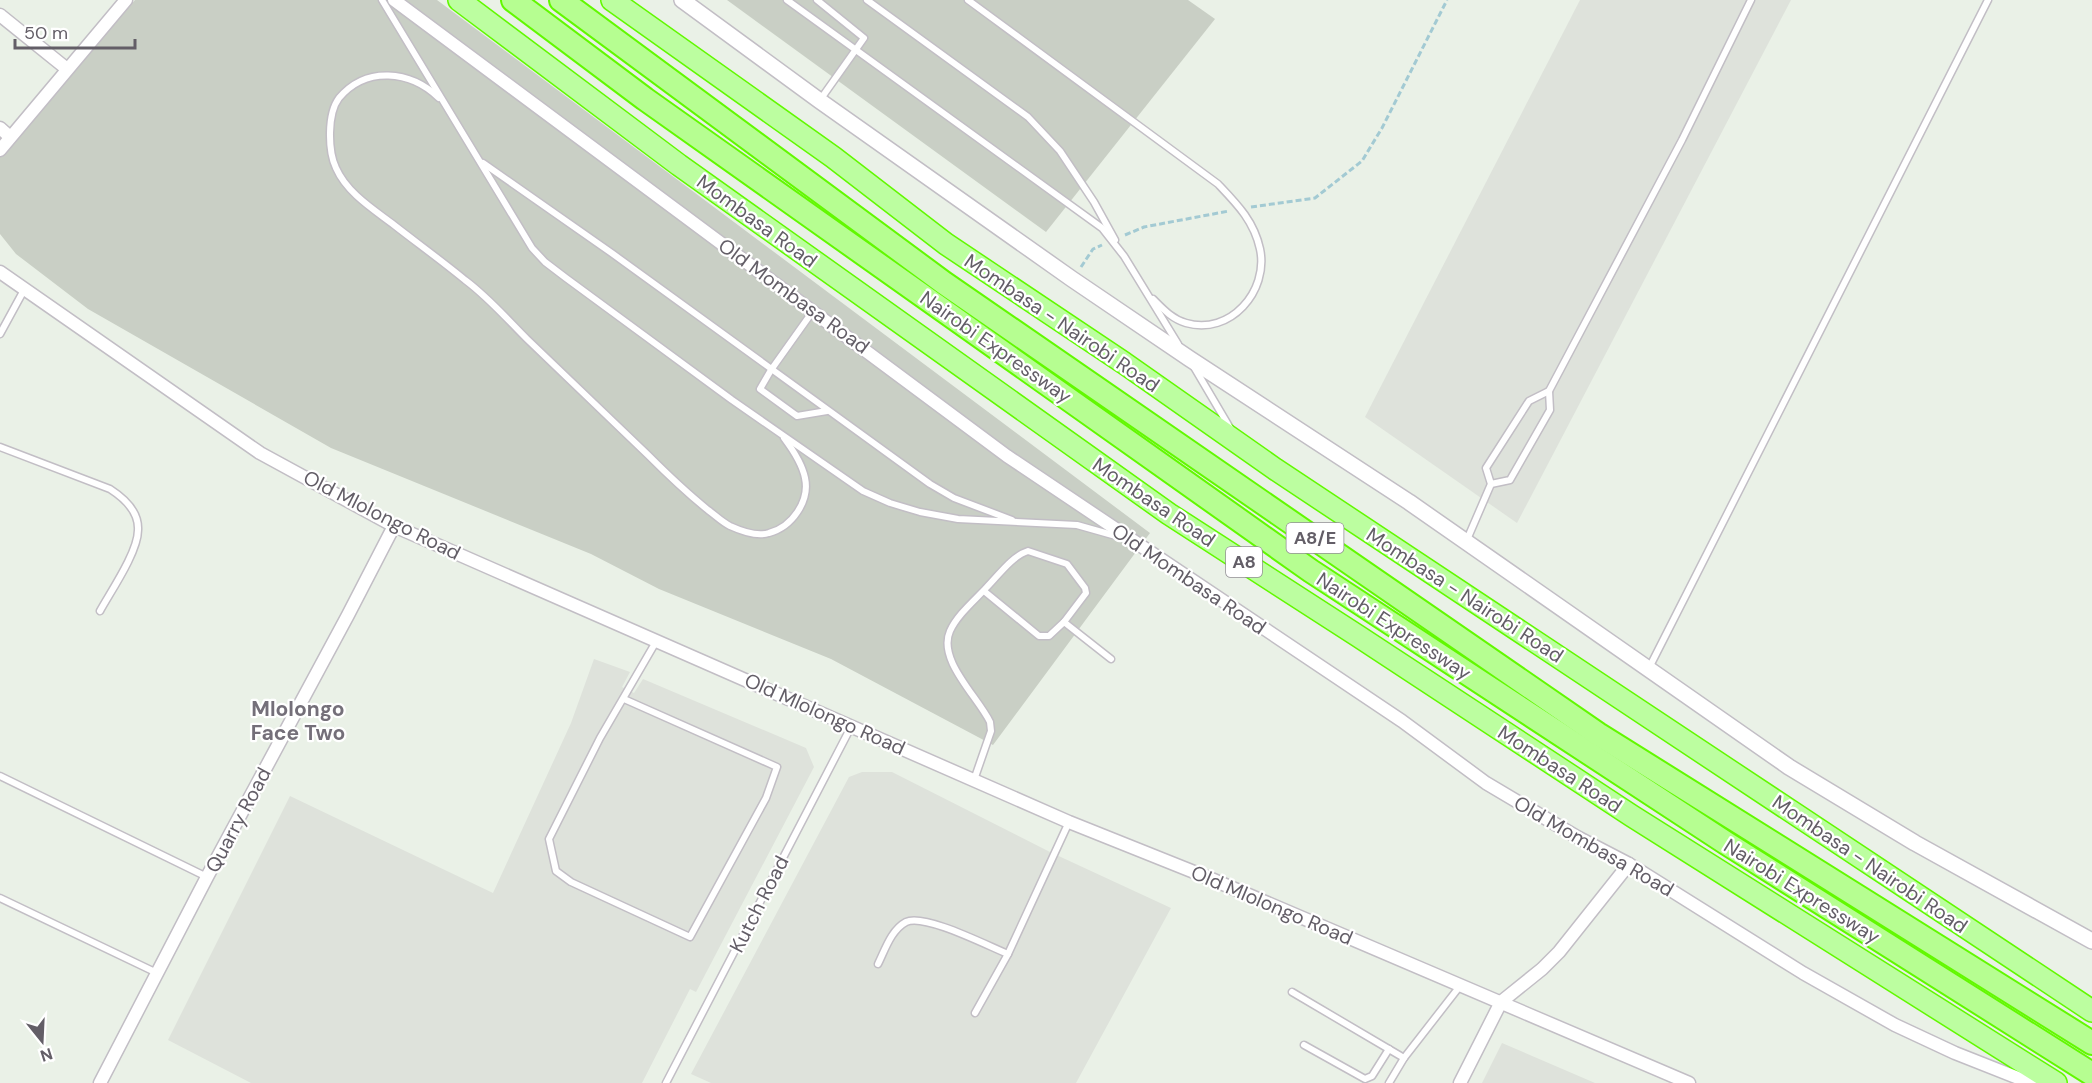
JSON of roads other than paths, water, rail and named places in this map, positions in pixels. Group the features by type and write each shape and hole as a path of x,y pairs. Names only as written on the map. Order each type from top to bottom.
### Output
{"highway":[{"name":"Mombasa Road","path":"459,0 689,171 1168,514 1642,822 2056,1083"},
{"name":"Nairobi Expressway","path":"513,0 645,99 1311,571 1726,843 2092,1074"},
{"name":"Nairobi Expressway","path":"561,0 944,283 1588,727 2092,1042"},
{"name":"Mombasa - Nairobi Road","path":"612,0 833,158 946,244 1124,363 1275,469 2092,1011"}],"street":[{"path":"0,150 126,0"},
{"name":"Old Mombasa Road","path":"394,0 1007,456 1402,721 1486,783 1577,837 1629,864 1803,973 1895,1025 1955,1053 2031,1083"},
{"path":"682,0 820,101 1072,279 1409,502 1790,767 1915,843 2092,941"},
{"path":"0,15 67,69"},
{"path":"0,128 10,137"},
{"name":"Old Mlolongo Road","path":"0,272 260,453 394,526 1069,822 1209,878 1689,1083"},
{"name":"Quarry Road","path":"100,1083 394,526"},
{"path":"1460,1083 1501,1002 1559,952 1629,864"}],"lane":[{"path":"382,0 532,248 545,262 780,433 863,491 890,503 920,512 958,519 1077,525 1132,541"},
{"path":"787,0 1102,228 1113,240"},
{"path":"817,0 864,38 820,101"},
{"path":"867,0 1028,117 1060,151 1094,202 1113,240 1175,340 1190,359 1224,420 1243,446 1275,469"},
{"path":"968,0 1218,184 1242,209 1251,224 1261,251 1258,282 1245,305 1231,317 1200,326 1171,316 1146,292"},
{"path":"1491,484 1510,480 1550,410 1549,391 1682,140 1751,0"},
{"path":"1648,668 1988,0"},
{"path":"448,106 428,87 409,78 392,75 376,76 349,88 337,101 330,124 330,144 336,168 350,189 370,207 468,281 686,492 728,525 748,533 768,534 790,521 804,502 805,477 799,462 780,433"},
{"path":"480,161 613,254 930,484 954,498 1018,522"},
{"path":"0,334 24,290"},
{"path":"813,310 760,389 796,416 827,411"},
{"path":"1466,542 1491,484 1486,468 1529,400 1549,391"},
{"path":"0,447 110,489 123,498 134,512 139,529 132,552 100,611"},
{"path":"974,780 991,731 990,722 957,672 951,658 948,640 953,624 984,591 1023,553 1028,551 1064,562 1085,588 1086,593 1064,622 1049,636 1039,636 984,591"},
{"path":"1064,622 1112,659"},
{"path":"624,699 777,767 766,798 690,937 571,882 556,871 549,839 600,738 657,640"},
{"name":"Kutch Road","path":"666,1083 852,725"},
{"path":"0,776 207,877"},
{"path":"975,1013 1008,954 1069,822"},
{"path":"0,898 157,973"},
{"path":"878,964 892,934 907,921 921,920 936,924 1008,954"},
{"path":"1389,1083 1404,1058 1460,986"},
{"path":"1292,992 1404,1058"},
{"path":"1304,1046 1365,1079 1372,1076 1389,1049"}],"district":[{"name":"Mlolongo Face Two","path":"298,721"}]}
